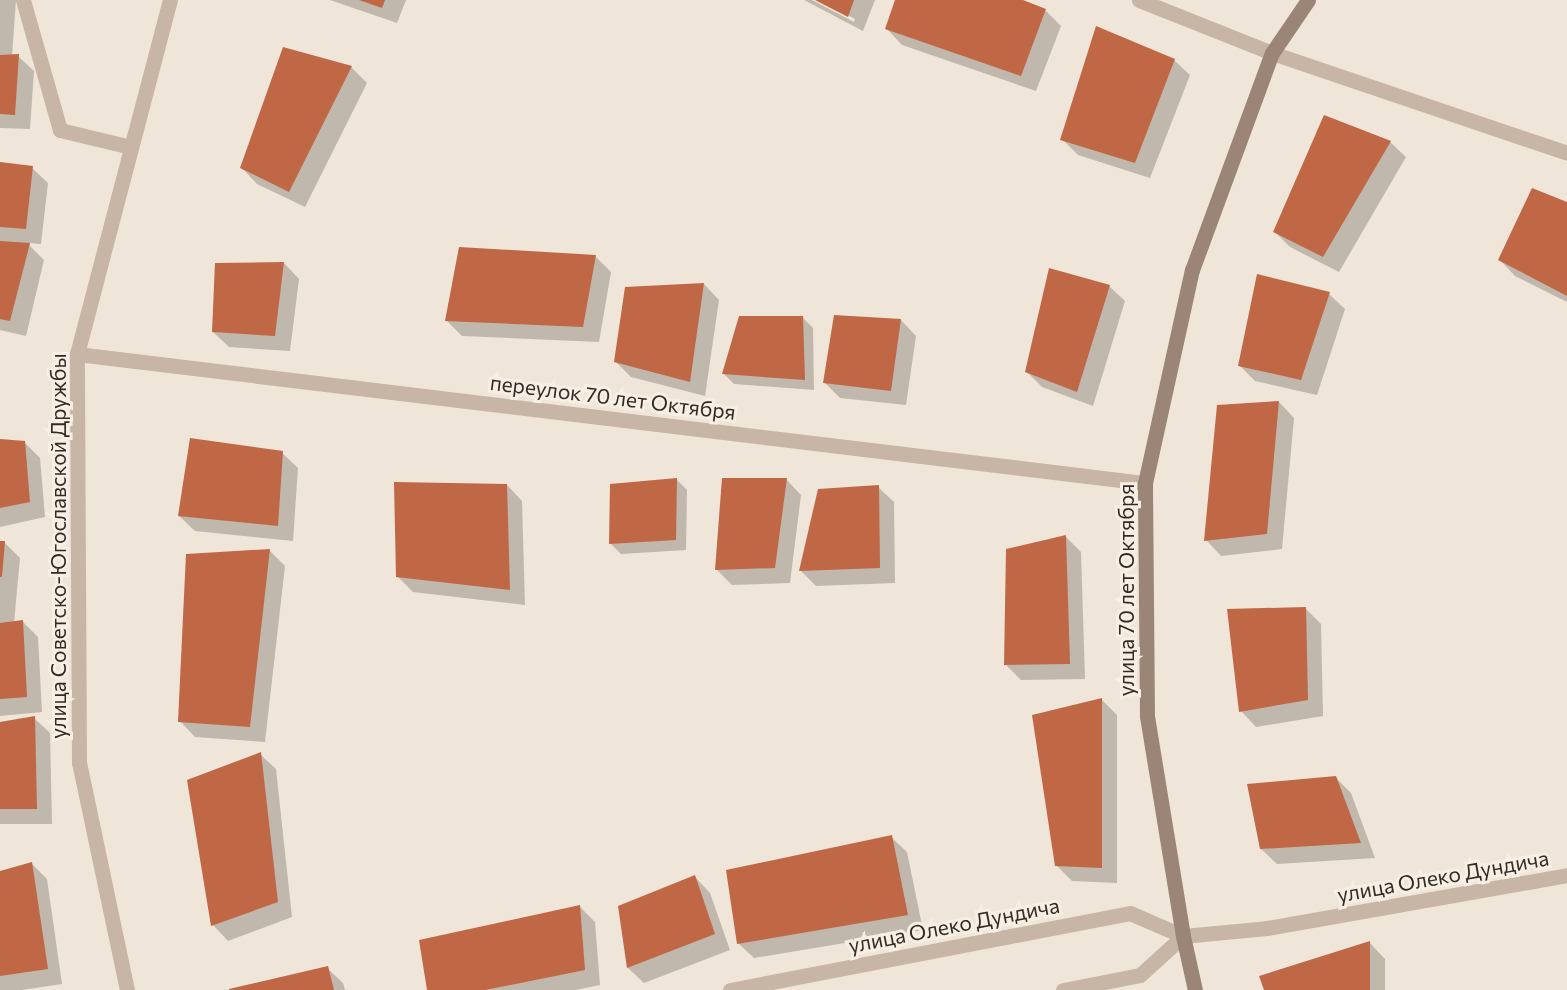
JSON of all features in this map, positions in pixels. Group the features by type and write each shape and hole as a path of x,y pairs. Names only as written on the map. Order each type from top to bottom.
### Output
{"street":[{"path":"23,0 60,130 131,147"},
{"name":"улица Советско-Югославской Дружбы","path":"127,990 79,763 77,354 170,0"},
{"path":"1139,0 1272,53 1567,153"},
{"name":"улица 70 лет Октября","path":"1196,990 1183,936 1147,716 1145,483 1192,270 1272,53 1308,0"},
{"name":"переулок 70 лет Октября","path":"77,354 1145,483"},
{"name":"улица Олеко Дундича","path":"730,990 1130,913 1183,936 1267,928 1567,874"},
{"path":"1063,990 1140,975 1183,936"}],"building":[{"path":"359,0 385,0 382,8"},
{"path":"815,0 854,0 848,17"},
{"path":"895,0 1023,0 1046,9 1021,76 885,29"},
{"path":"1096,26 1175,59 1135,163 1060,140"},
{"path":"283,47 352,66 289,192 240,168"},
{"path":"19,54 15,115 0,114 0,55"},
{"path":"1324,115 1391,141 1323,257 1273,232"},
{"path":"0,162 33,166 26,229 0,227"},
{"path":"1532,188 1567,202 1567,296 1498,260"},
{"path":"0,241 30,243 10,321 0,319"},
{"path":"459,247 596,255 583,327 445,321"},
{"path":"284,262 275,336 212,332 215,263"},
{"path":"1049,268 1110,285 1077,392 1025,372"},
{"path":"1257,274 1330,292 1301,380 1238,366"},
{"path":"704,283 690,382 614,362 625,287"},
{"path":"834,315 901,319 891,391 823,383"},
{"path":"739,316 803,316 805,380 722,374"},
{"path":"1279,401 1267,534 1204,541 1217,405"},
{"path":"190,438 283,451 278,526 178,516"},
{"path":"0,439 25,441 30,502 0,508"},
{"path":"677,478 676,540 609,544 610,484"},
{"path":"722,478 787,478 775,568 715,570"},
{"path":"394,482 507,484 510,590 396,577"},
{"path":"879,485 880,568 799,571 818,489"},
{"path":"1066,535 1070,664 1004,665 1006,549"},
{"path":"0,541 5,541 2,577 0,577"},
{"path":"270,549 250,727 178,722 186,554"},
{"path":"1306,607 1308,700 1239,712 1227,609"},
{"path":"23,620 27,697 0,699 0,623"},
{"path":"1102,698 1102,868 1055,866 1032,715"},
{"path":"35,716 37,809 0,809 0,722"},
{"path":"261,752 278,902 211,926 187,780"},
{"path":"1336,776 1361,843 1260,849 1247,784"},
{"path":"892,835 908,915 737,944 726,870"},
{"path":"32,862 48,969 0,976 0,871"},
{"path":"695,875 715,934 627,968 618,906"},
{"path":"580,905 585,970 485,990 427,990 419,940"},
{"path":"1370,941 1370,990 1264,990 1259,976"},
{"path":"328,966 334,990 229,990 229,989"}]}
